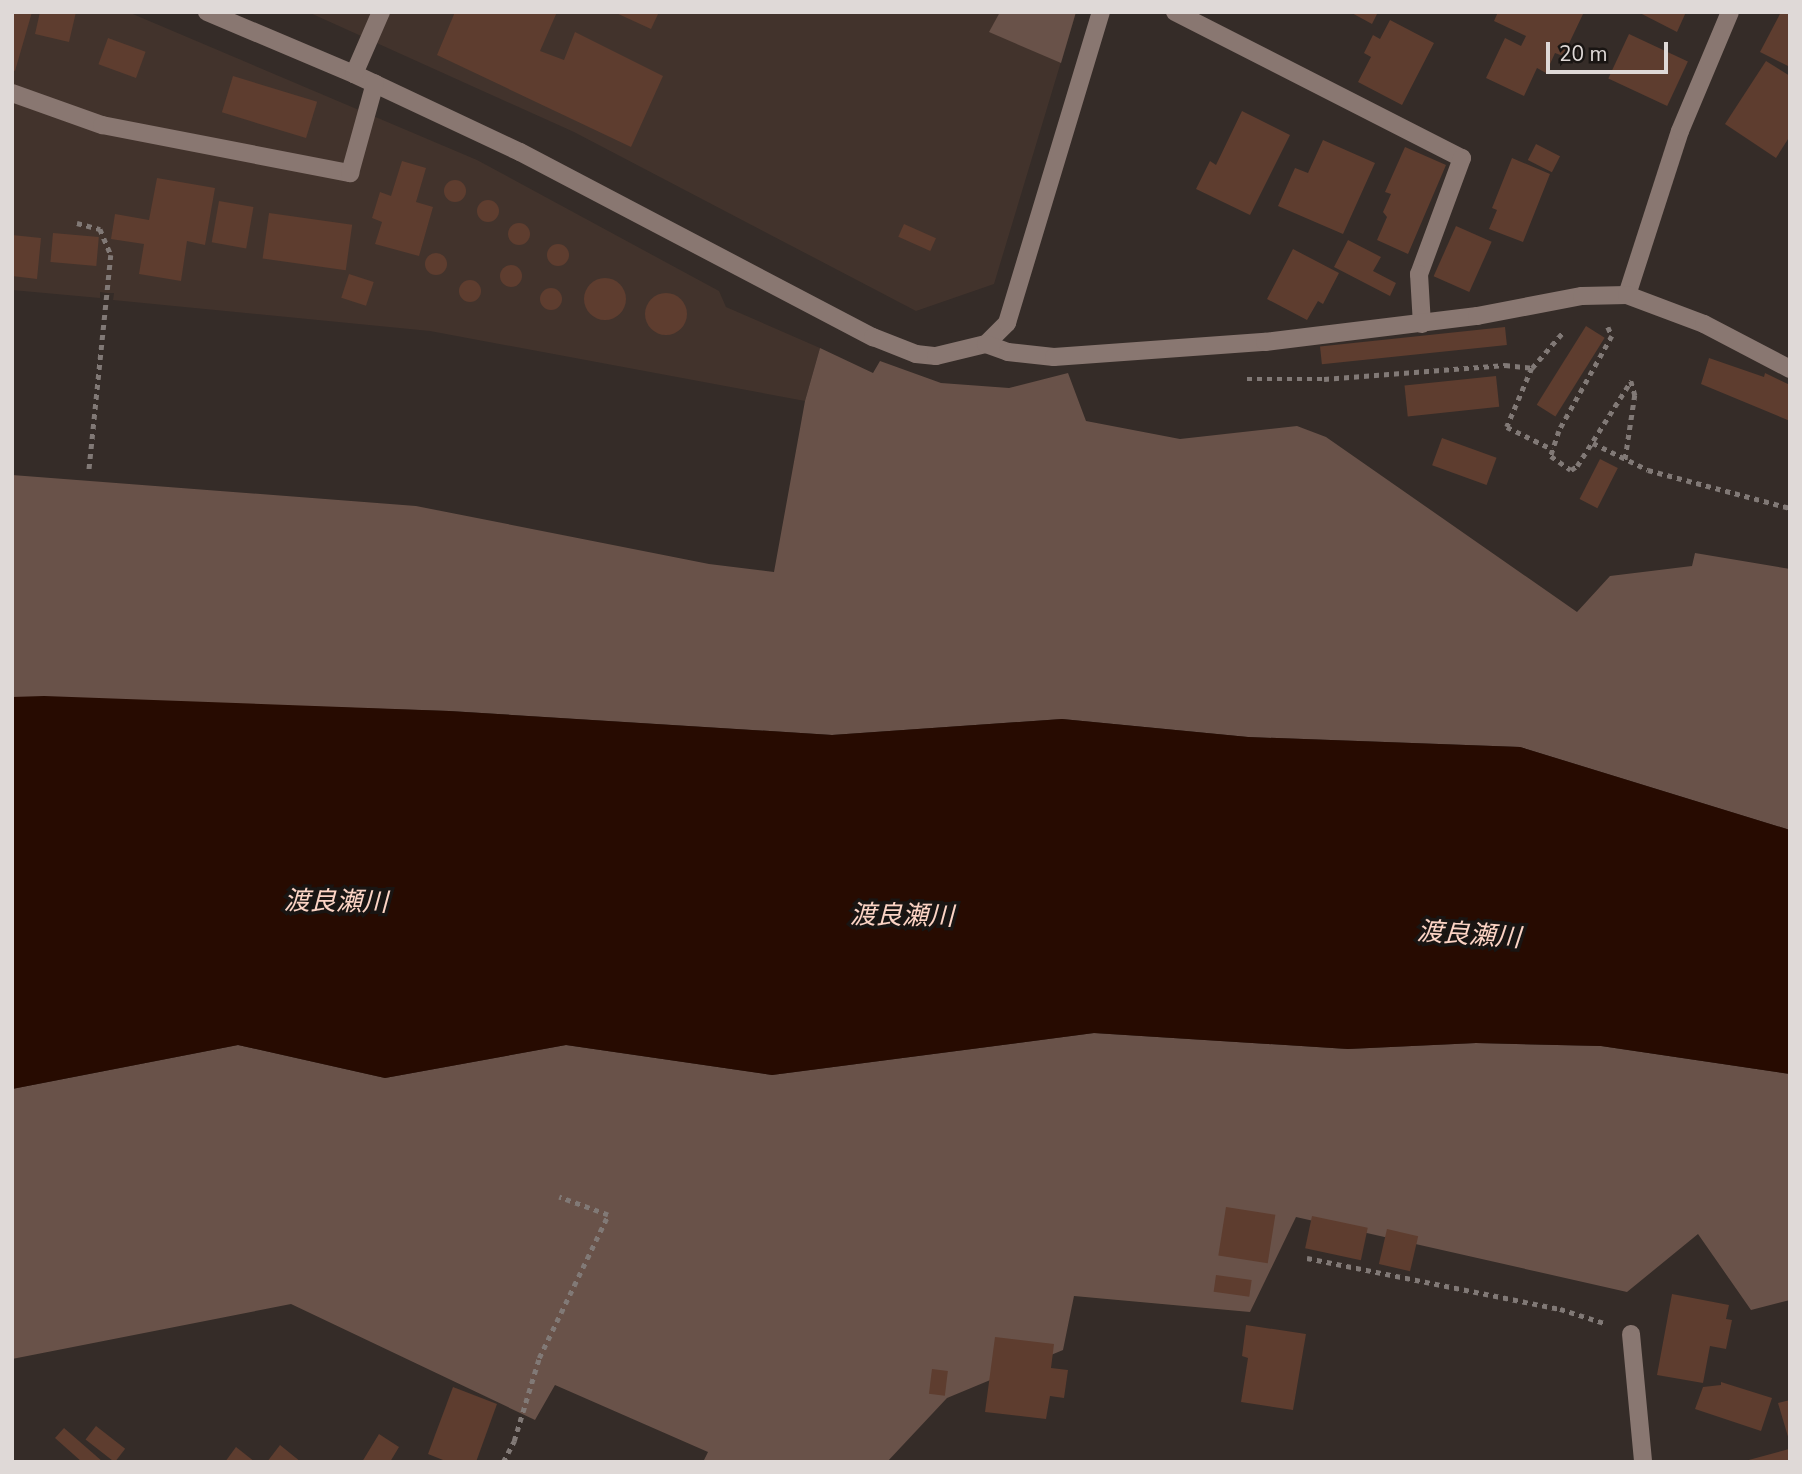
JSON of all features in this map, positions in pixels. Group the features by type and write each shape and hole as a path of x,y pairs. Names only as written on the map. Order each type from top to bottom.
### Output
{"street":[{"path":"207,12 374,83 573,179 900,349 936,356 985,344 1007,323 1020,290 1101,12"},
{"path":"354,74 381,12"},
{"path":"1175,12 1462,158 1419,274 1422,324"},
{"path":"1627,295 1680,131 1730,12"},
{"path":"12,93 102,125 350,173 374,83"},
{"path":"985,344 1008,352 1054,357 1265,342 1422,324 1559,300 1627,295 1704,324 1790,369"},
{"path":"1631,1334 1643,1462"}],"path":[{"path":"77,223 100,229 111,256 89,472"},
{"path":"1596,323 1611,328 1612,336 1552,449 1551,456 1571,470 1593,443 1631,381 1635,395 1625,461"},
{"path":"1552,449 1507,427 1532,368 1563,332 1574,327"},
{"path":"1247,379 1324,379 1505,365 1532,368"},
{"path":"1593,443 1625,461 1790,508"},
{"path":"503,1462 514,1441 539,1358 608,1214 559,1197"},
{"path":"1307,1258 1560,1309 1631,1334"}],"shaded area":[{"path":"12,12 128,12 477,160 719,291 726,307 820,348 805,401 430,331 113,300 114,293 100,292 100,298 12,290"},
{"path":"308,12 1076,12 994,284 916,311 574,132"},
{"path":"1000,12 1076,12 1061,63 989,32"},
{"path":"820,348 873,373 880,361 941,383 1009,388 1068,373 1086,421 1180,439 1297,426 1326,437 1577,612 1610,576 1692,566 1695,553 1790,569 1790,830 1520,747 1248,737 1062,719 832,735 449,711 12,697 12,475 416,506 709,564 774,572 805,401"},
{"path":"1094,1033 1348,1049 1476,1043 1601,1046 1790,1074 1790,1300 1751,1310 1698,1234 1627,1292 1296,1217 1250,1312 1074,1296 1063,1350 947,1398 887,1462 703,1462 708,1452 555,1385 535,1420 291,1304 12,1359 12,1089 238,1045 385,1078 566,1045 772,1075"}],"water":[{"name":"渡良瀬川","path":"12,697 449,711 832,735 1062,719 1248,737 1520,747 1790,830 1790,1074 1601,1046 1476,1043 1348,1049 1094,1033 772,1075 566,1045 385,1078 238,1045 12,1089"}],"building":[{"path":"12,12 32,12 15,71 12,70"},
{"path":"40,12 76,12 69,42 35,34"},
{"path":"455,12 557,12 540,51 564,60 575,32 663,76 631,147 437,55"},
{"path":"614,12 659,12 651,29"},
{"path":"1350,12 1378,12 1372,24"},
{"path":"1498,12 1584,12 1563,56 1555,53 1546,73 1537,68 1524,96 1486,78 1505,38 1521,46 1526,36 1494,21"},
{"path":"1638,12 1686,12 1677,32"},
{"path":"1781,12 1790,12 1790,67 1760,52"},
{"path":"1390,20 1434,43 1402,105 1358,82 1371,57 1364,53 1373,35 1380,39"},
{"path":"1629,34 1688,61 1667,106 1608,78"},
{"path":"108,38 146,52 136,78 98,64"},
{"path":"1766,61 1790,76 1790,136 1776,158 1725,124"},
{"path":"233,76 317,102 306,138 222,112"},
{"path":"1242,111 1290,135 1250,215 1196,189 1210,161 1216,165"},
{"path":"1323,140 1375,163 1343,234 1278,206 1295,168 1308,173"},
{"path":"1536,144 1560,156 1552,172 1528,160"},
{"path":"1405,147 1446,165 1408,254 1377,240 1387,217 1383,212 1391,194 1385,192"},
{"path":"1512,158 1550,174 1523,242 1489,229 1497,210 1492,208"},
{"path":"402,161 426,168 416,202 433,207 419,256 375,244 382,222 372,218 380,192 391,196"},
{"path":"157,178 215,188 205,245 187,241 181,281 139,274 144,244 111,239 115,214 149,220"},
{"path":"455,180 463,183 466,191 463,199 455,202 447,199 444,191 447,183"},
{"path":"488,200 496,203 499,211 496,219 488,222 480,219 477,211 480,203"},
{"path":"219,201 253,207 246,248 212,242"},
{"path":"269,213 352,225 346,270 263,259"},
{"path":"519,223 527,226 530,234 527,242 519,245 511,242 508,234 511,226"},
{"path":"904,224 936,238 930,251 898,237"},
{"path":"1456,226 1492,242 1469,292 1434,276"},
{"path":"53,233 99,237 96,266 50,262"},
{"path":"12,235 41,238 37,279 12,276"},
{"path":"1348,240 1381,257 1373,271 1396,283 1390,296 1334,267"},
{"path":"558,244 566,247 569,255 566,263 558,266 550,263 547,255 550,247"},
{"path":"1293,249 1339,273 1323,304 1318,301 1307,320 1267,299"},
{"path":"436,253 444,256 447,264 444,272 436,275 428,272 425,264 428,256"},
{"path":"511,265 519,268 522,276 519,284 511,287 503,284 500,276 503,268"},
{"path":"349,274 374,282 366,306 341,298"},
{"path":"605,278 620,284 626,299 620,314 605,320 590,314 584,299 590,284"},
{"path":"470,280 478,283 481,291 478,299 470,302 462,299 459,291 462,283"},
{"path":"551,288 559,291 562,299 559,307 551,310 543,307 540,299 543,291"},
{"path":"666,293 681,299 687,314 681,329 666,335 651,329 645,314 651,299"},
{"path":"1586,326 1605,338 1555,417 1537,405"},
{"path":"1505,327 1507,345 1322,364 1320,346"},
{"path":"1709,358 1764,377 1765,373 1790,385 1790,421 1701,384"},
{"path":"1496,376 1499,407 1408,416 1405,386"},
{"path":"1442,438 1497,458 1487,485 1432,465"},
{"path":"1600,459 1618,468 1597,508 1580,499"},
{"path":"1226,1207 1275,1215 1268,1263 1218,1255"},
{"path":"1312,1216 1368,1228 1361,1260 1305,1248"},
{"path":"1387,1229 1418,1236 1410,1271 1379,1264"},
{"path":"1216,1275 1252,1280 1249,1297 1214,1292"},
{"path":"1672,1294 1729,1305 1726,1319 1732,1320 1726,1349 1710,1346 1703,1383 1657,1375"},
{"path":"1246,1325 1306,1334 1293,1410 1241,1402 1248,1358 1242,1356"},
{"path":"995,1337 1054,1344 1051,1368 1068,1370 1064,1398 1050,1396 1046,1419 985,1412"},
{"path":"932,1369 948,1371 945,1396 929,1394"},
{"path":"1721,1382 1772,1398 1761,1431 1695,1409 1703,1387 1721,1385"},
{"path":"453,1387 497,1404 476,1462 448,1462 428,1454"},
{"path":"1790,1400 1790,1440 1789,1440 1778,1403"},
{"path":"96,1426 125,1449 114,1462 86,1439"},
{"path":"64,1428 103,1462 82,1462 55,1438"},
{"path":"379,1434 399,1447 390,1462 362,1462"},
{"path":"280,1445 301,1462 267,1462"},
{"path":"236,1447 255,1462 225,1462"},
{"path":"1789,1449 1790,1462 1745,1462 1745,1461"}]}
